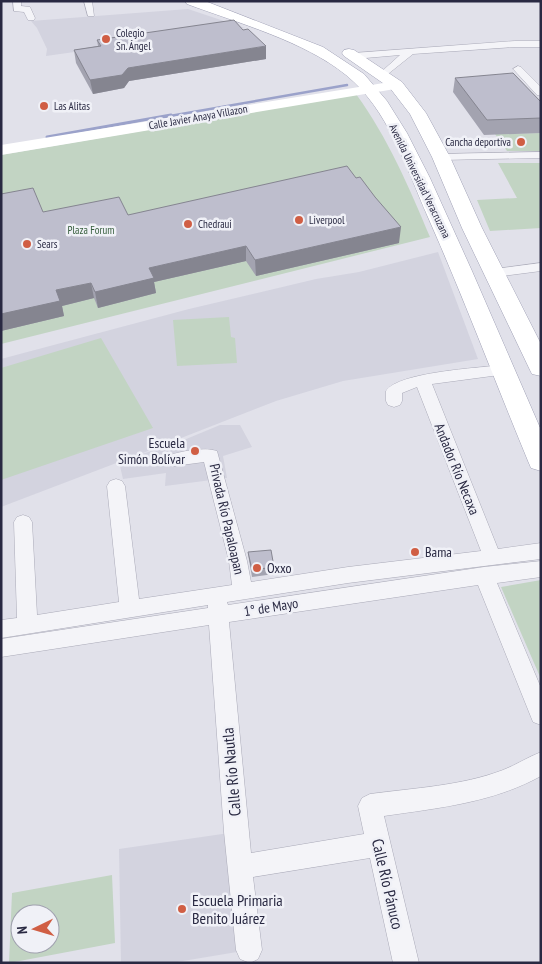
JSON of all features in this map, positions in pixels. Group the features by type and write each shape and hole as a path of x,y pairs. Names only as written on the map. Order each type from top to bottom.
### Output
{"main road":[{"name":"Avenida Universidad Veracruzana","path":"192,1 310,46 327,55 364,84 389,117 418,173 469,288 541,461"},
{"name":"Avenida Universidad Veracruzana","path":"227,1 300,27 354,56 389,80 418,112 541,368"},
{"path":"502,370 521,392 541,435"}],"street":[{"path":"17,1 17,9 28,9 31,18"},
{"path":"88,1 91,14"},
{"path":"354,56 515,44 541,44"},
{"path":"389,80 410,52"},
{"path":"518,69 541,93"},
{"name":"Calle Javier Anaya Villazon","path":"1,150 34,139 389,80"},
{"name":"Calle Javier Anaya Villazon","path":"1,139 34,139"},
{"path":"441,157 541,155"},
{"path":"495,273 541,268"},
{"path":"394,401 394,391 396,388 423,381 502,370"},
{"name":"Andador Río Necaxa","path":"423,381 492,556"},
{"name":"Privada Río Papaloapan","path":"174,460 211,455 238,561 242,590"},
{"path":"116,486 130,608"},
{"path":"23,522 27,625"},
{"name":"1° de Mayo","path":"1,648 218,605 242,590 541,551"},
{"name":"1° de Mayo","path":"1,629 130,608 218,605 541,569"},
{"path":"484,575 541,715"},
{"name":"Calle Río Nautla","path":"218,605 240,867 249,950"},
{"name":"Calle Río Pánuco","path":"406,963 370,806 490,787 510,781 541,763"},
{"path":"240,867 378,844"}],"shaded area":[{"name":"Colegio Sn. Ángel","path":"188,9 245,28 46,56 47,49 37,28 31,21"},
{"path":"438,252 478,359 343,381 276,401 130,458 179,442 220,425 240,425 252,447 223,456 227,478 165,486 166,473 123,479 119,462 1,507 1,359 189,309 316,279 359,272"},
{"name":"Escuela Primaria Benito Juárez","path":"236,832 249,950 171,963 121,963 119,849"}],"green space":[{"name":"Plaza Forum","path":"356,94 388,145 430,237 1,344 1,155"},
{"name":"Cancha deportiva","path":"541,133 541,151 507,151 495,134"},
{"path":"498,163 541,163 541,228 490,231 477,200 517,198"},
{"path":"229,317 231,337 235,338 237,363 177,366 173,320"},
{"path":"101,338 153,428 1,480 1,368"},
{"path":"541,580 541,679 501,587"},
{"path":"112,875 115,943 60,953 60,904 12,904 12,893"},
{"path":"10,940 10,954 57,954 9,963"}],"building":[{"path":"234,20 243,30 248,29 266,46 128,68 122,75 90,80 74,50 101,46 97,40"},
{"path":"513,73 541,102 541,118 487,120 455,78"},
{"path":"347,166 356,178 360,177 401,227 255,260 246,246 149,268 154,278 95,292 91,283 56,290 60,301 1,314 1,194 33,188 43,212 119,197 128,215"},
{"path":"271,550 274,567 252,570 248,552"}],"waterway":[{"path":"164,117 347,85"},
{"path":"47,137 171,115"}],"place":[{"name":"Colegio Sn. Ángel","path":"106,39"},
{"name":"Las Alitas","path":"44,106"},
{"name":"Cancha deportiva","path":"521,142"},
{"name":"Liverpool","path":"299,220"},
{"name":"Chedraui","path":"188,224"},
{"name":"Sears","path":"27,244"},
{"name":"Escuela Simón Bolívar","path":"195,451"},
{"name":"Bama","path":"415,552"},
{"name":"Oxxo","path":"257,568"},
{"name":"Escuela Primaria Benito Juárez","path":"182,909"}]}
